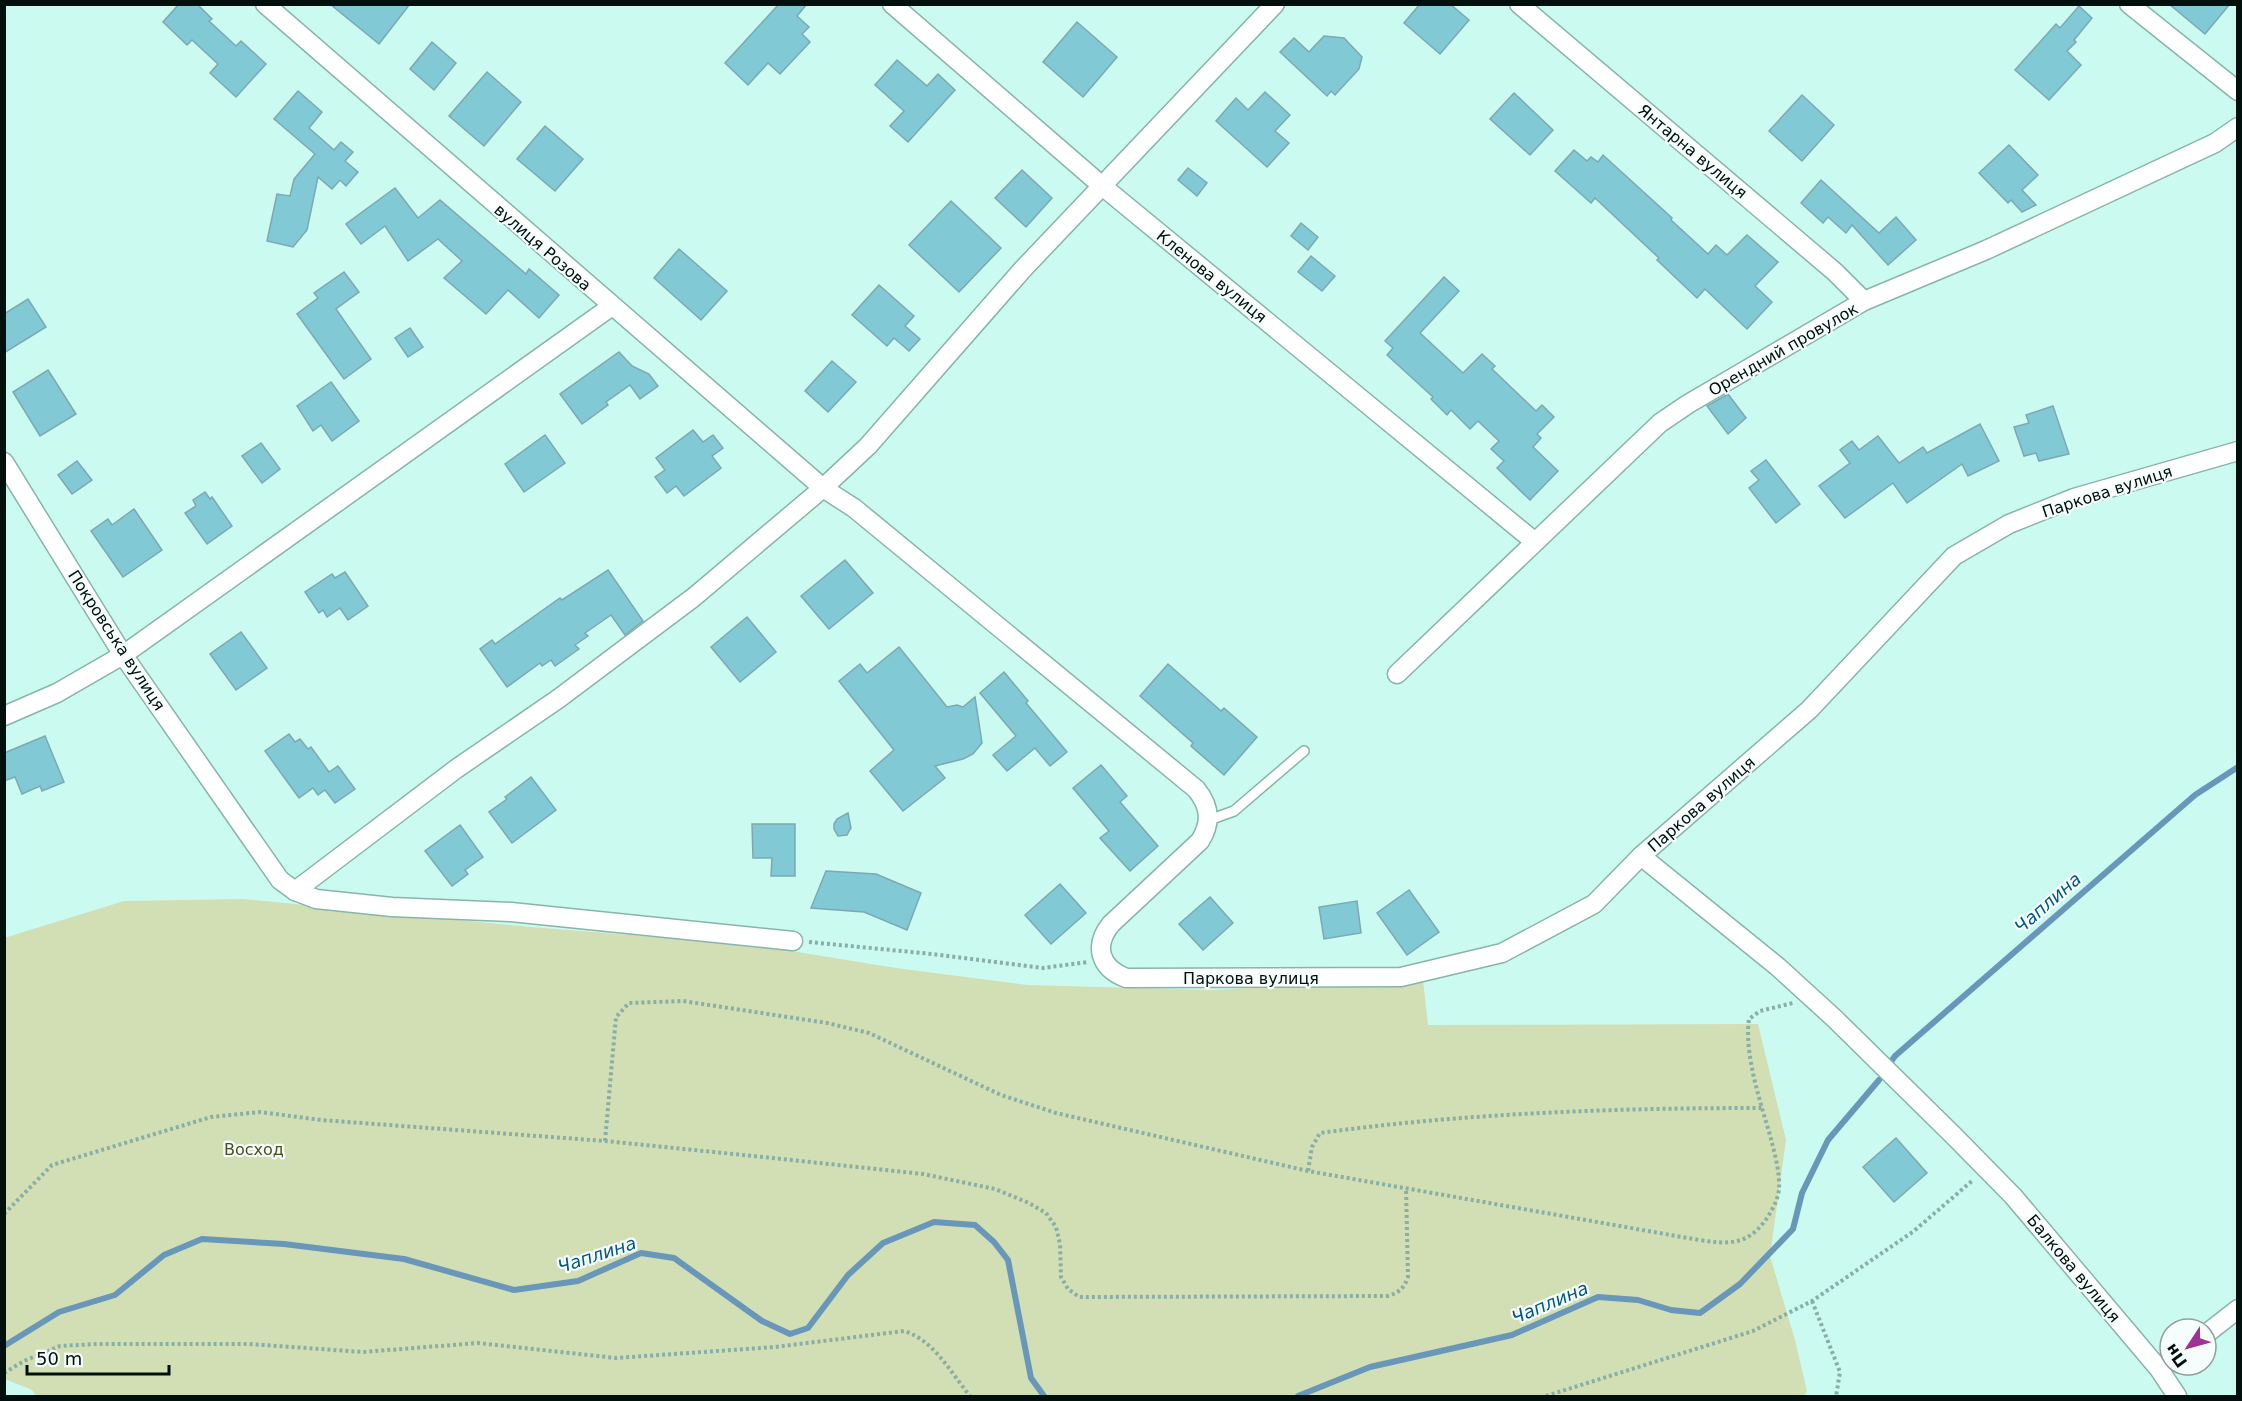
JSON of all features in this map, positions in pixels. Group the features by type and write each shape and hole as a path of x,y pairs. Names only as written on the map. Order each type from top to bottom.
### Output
{"street":[{"name":"вулиця Розова","path":"265,4 823,488 863,516 1196,789 1208,808 1209,820"},
{"name":"Кленова вулиця","path":"892,4 1101,185 1535,542"},
{"path":"295,891 456,769 558,699 694,597 823,488 868,446 1016,277 1275,4"},
{"name":"Янтарна вулиця","path":"1519,4 1835,272 1864,301"},
{"path":"2129,4 2238,91"},
{"name":"Орендний провулок","path":"1397,674 1660,423 1688,404 1864,301 1986,250 2215,143 2238,127"},
{"path":"4,716 57,693 123,655 612,306"},
{"name":"Паркова вулиця","path":"1104,960 1109,969 1126,978 1401,977 1502,953 1594,904 1641,856 1809,710 1954,556 2009,524 2074,498 2238,451"},
{"name":"Покровська вулиця","path":"4,462 123,655 280,880 295,891"},
{"path":"1104,960 1101,941 1105,932 1200,842 1209,820"},
{"name":"Балкова вулиця","path":"1641,856 1769,960 1811,998 2013,1196 2158,1358"},
{"path":"295,891 316,899 392,907 511,912 793,941"},
{"path":"2218,1325 2238,1309"},
{"name":"Балкова вулиця","path":"2169,1377 2177,1396"}],"lane":[{"path":"1209,820 1234,812 1304,751"}],"path":[{"path":"793,941 932,954 1042,968 1104,960"},
{"path":"605,1141 616,1017 629,1003 683,1002 827,1023 869,1032 1002,1095 1056,1113 1308,1171 1715,1243 1738,1241 1745,1240 1759,1229 1771,1214 1779,1191 1778,1167 1762,1108 1747,1032 1749,1018 1767,1008 1811,998"},
{"path":"1308,1171 1312,1147 1320,1133 1402,1122 1541,1114 1657,1108 1762,1108"},
{"path":"4,1214 52,1165 211,1118 260,1112 321,1120 605,1141 924,1174 995,1189 1029,1203 1046,1213 1056,1227 1060,1244 1061,1277 1068,1289 1079,1297 1129,1295 1224,1298 1388,1296 1405,1287 1408,1276 1406,1188"},
{"path":"1546,1396 1753,1331 1812,1301 1914,1231 1986,1169"},
{"path":"1812,1301 1840,1372 1836,1396"},
{"path":"4,1373 24,1361 60,1346 97,1344 249,1344 363,1352 478,1343 616,1358 775,1347 903,1330 928,1343 970,1396"}],"green space":[{"name":"Восход","path":"243,899 531,927 755,945 896,968 1027,985 1210,990 1423,980 1428,1025 1758,1024 1786,1140 1770,1256 1795,1340 1807,1391 1804,1396 36,1396 32,1390 5,1379 4,938 124,901"}],"building":[{"path":"179,4 197,4 212,19 209,21 236,46 241,41 266,64 236,97 210,73 218,64 192,40 187,45 163,22"},
{"path":"330,4 410,4 379,44"},
{"path":"779,4 807,4 797,16 809,27 802,34 810,42 780,74 768,63 748,85 725,63"},
{"path":"1420,4 1450,4 1469,20 1440,54 1404,23"},
{"path":"2169,4 2230,4 2205,34"},
{"path":"2079,6 2092,18 2067,51 2081,65 2049,100 2015,70 2056,24 2060,28"},
{"path":"1077,22 1117,57 1083,97 1043,62"},
{"path":"1324,36 1344,38 1362,57 1359,69 1335,95 1331,91 1327,96 1280,52 1294,38 1309,52"},
{"path":"432,42 456,63 434,90 410,69"},
{"path":"897,60 927,86 938,74 955,90 908,142 890,126 904,111 875,85"},
{"path":"487,72 521,102 484,146 449,116"},
{"path":"298,91 322,112 309,128 334,150 341,142 353,152 345,161 358,172 346,186 340,180 332,189 318,177 307,230 293,247 267,241 277,194 290,196 294,179 315,154 274,119"},
{"path":"1265,92 1290,115 1275,131 1289,143 1267,167 1216,121 1236,98 1248,110"},
{"path":"1514,93 1553,130 1530,155 1490,119"},
{"path":"1802,95 1834,125 1802,161 1769,131"},
{"path":"545,126 583,159 555,191 517,159"},
{"path":"2009,145 2038,175 2022,190 2036,205 2022,212 2011,200 2008,203 1979,173"},
{"path":"1574,150 1587,161 1591,157 1598,162 1603,155 1708,254 1716,245 1727,255 1747,235 1778,262 1755,286 1772,302 1747,329 1705,289 1697,298 1657,260 1659,258 1595,198 1591,203 1555,171"},
{"path":"1188,168 1207,183 1197,196 1178,180"},
{"path":"1022,170 1052,198 1026,227 995,198"},
{"path":"1821,180 1879,233 1896,217 1916,240 1888,265 1852,225 1846,233 1828,217 1823,223 1801,203"},
{"path":"395,188 418,218 440,200 526,274 529,269 559,295 539,318 508,290 486,314 444,278 462,261 438,239 408,261 385,226 361,244 346,224"},
{"path":"951,201 1001,248 959,292 909,245"},
{"path":"1301,223 1318,237 1308,250 1291,236"},
{"path":"679,249 727,291 701,320 654,278"},
{"path":"1311,256 1335,276 1322,291 1298,272"},
{"path":"344,272 359,292 336,309 371,359 344,379 297,314 318,298 314,293"},
{"path":"1444,277 1459,291 1420,333 1463,373 1482,354 1495,366 1492,369 1536,411 1542,405 1554,417 1537,434 1541,438 1533,447 1558,471 1530,500 1497,468 1504,461 1491,449 1499,441 1478,421 1470,429 1451,410 1447,415 1431,399 1433,397 1387,355 1393,348 1385,341"},
{"path":"879,285 914,316 905,326 920,339 909,351 894,338 887,346 852,315"},
{"path":"28,299 46,327 4,353 4,314"},
{"path":"410,328 423,347 408,357 395,338"},
{"path":"619,352 632,366 649,374 658,386 640,399 630,385 606,402 608,405 582,424 560,394"},
{"path":"832,361 856,382 828,412 805,391"},
{"path":"48,370 76,414 40,436 13,392"},
{"path":"331,382 359,421 332,441 321,425 313,431 297,406"},
{"path":"1728,394 1746,418 1728,434 1707,406"},
{"path":"2053,406 2069,454 2039,461 2036,453 2024,456 2014,427 2029,423 2026,415"},
{"path":"1980,424 1999,461 1968,476 1962,464 1907,503 1893,483 1845,518 1819,486 1850,463 1840,450 1852,441 1859,450 1878,436 1899,463 1923,447 1927,453"},
{"path":"693,430 703,442 713,435 723,448 712,456 721,468 684,496 676,486 667,493 655,477 665,470 656,458"},
{"path":"545,435 565,463 524,492 505,464"},
{"path":"261,443 280,469 262,483 242,456"},
{"path":"1766,460 1800,504 1776,523 1749,488 1759,480 1751,471"},
{"path":"77,461 92,480 72,494 58,475"},
{"path":"205,492 210,499 212,497 232,526 207,544 185,513 196,506 193,500"},
{"path":"134,509 162,550 123,577 91,531 108,519 112,525"},
{"path":"845,560 873,593 829,629 801,596"},
{"path":"608,570 643,621 625,635 611,615 585,633 588,636 575,645 579,649 555,666 551,660 542,666 540,663 507,687 480,649 492,640 495,644 560,598 562,600"},
{"path":"345,572 368,606 348,620 340,608 327,617 323,610 319,613 305,592 332,574 335,578"},
{"path":"747,617 776,652 740,682 711,647"},
{"path":"241,632 267,668 236,690 210,654"},
{"path":"899,647 947,707 957,705 963,707 975,697 982,743 973,754 963,759 935,766 945,778 903,811 870,771 894,750 839,681 860,664 867,673"},
{"path":"1168,664 1221,711 1224,708 1257,737 1224,775 1191,746 1193,743 1140,696"},
{"path":"1004,672 1028,701 1026,703 1067,752 1050,766 1035,748 1007,771 993,755 1016,736 980,693"},
{"path":"289,734 295,742 300,739 308,749 311,747 329,772 338,766 355,789 335,803 325,790 318,795 313,788 299,798 265,751"},
{"path":"45,736 64,782 42,791 40,786 22,794 15,777 4,781 4,753"},
{"path":"1101,765 1127,796 1120,802 1158,846 1130,871 1100,838 1109,831 1073,788"},
{"path":"531,777 556,810 512,843 489,812"},
{"path":"848,813 851,828 847,835 838,836 834,824 837,819"},
{"path":"752,824 795,824 795,876 771,876 772,858 753,858"},
{"path":"460,825 483,857 465,870 468,874 452,886 425,851"},
{"path":"826,871 876,874 921,893 907,930 864,912 811,908"},
{"path":"1060,884 1086,913 1051,944 1025,915"},
{"path":"1409,890 1439,932 1407,955 1377,913"},
{"path":"1210,897 1233,923 1203,950 1179,924"},
{"path":"1357,901 1361,933 1324,939 1319,907"},
{"path":"1896,1138 1927,1173 1894,1202 1863,1167"}],"waterway":[{"name":"Чаплина","path":"1888,1066 1895,1056 2195,795 2238,767"},
{"name":"Чаплина","path":"1298,1396 1370,1367 1512,1335 1598,1297 1638,1300 1671,1310 1700,1313 1740,1284 1793,1229 1802,1193 1828,1140 1879,1080"},
{"name":"Чаплина","path":"4,1346 59,1312 115,1295 164,1255 202,1239 284,1244 404,1259 514,1290 578,1281 641,1253 674,1258 762,1321 790,1334 808,1328 848,1275 883,1243 934,1222 975,1225 994,1242 1008,1260 1031,1378 1044,1396"}]}
